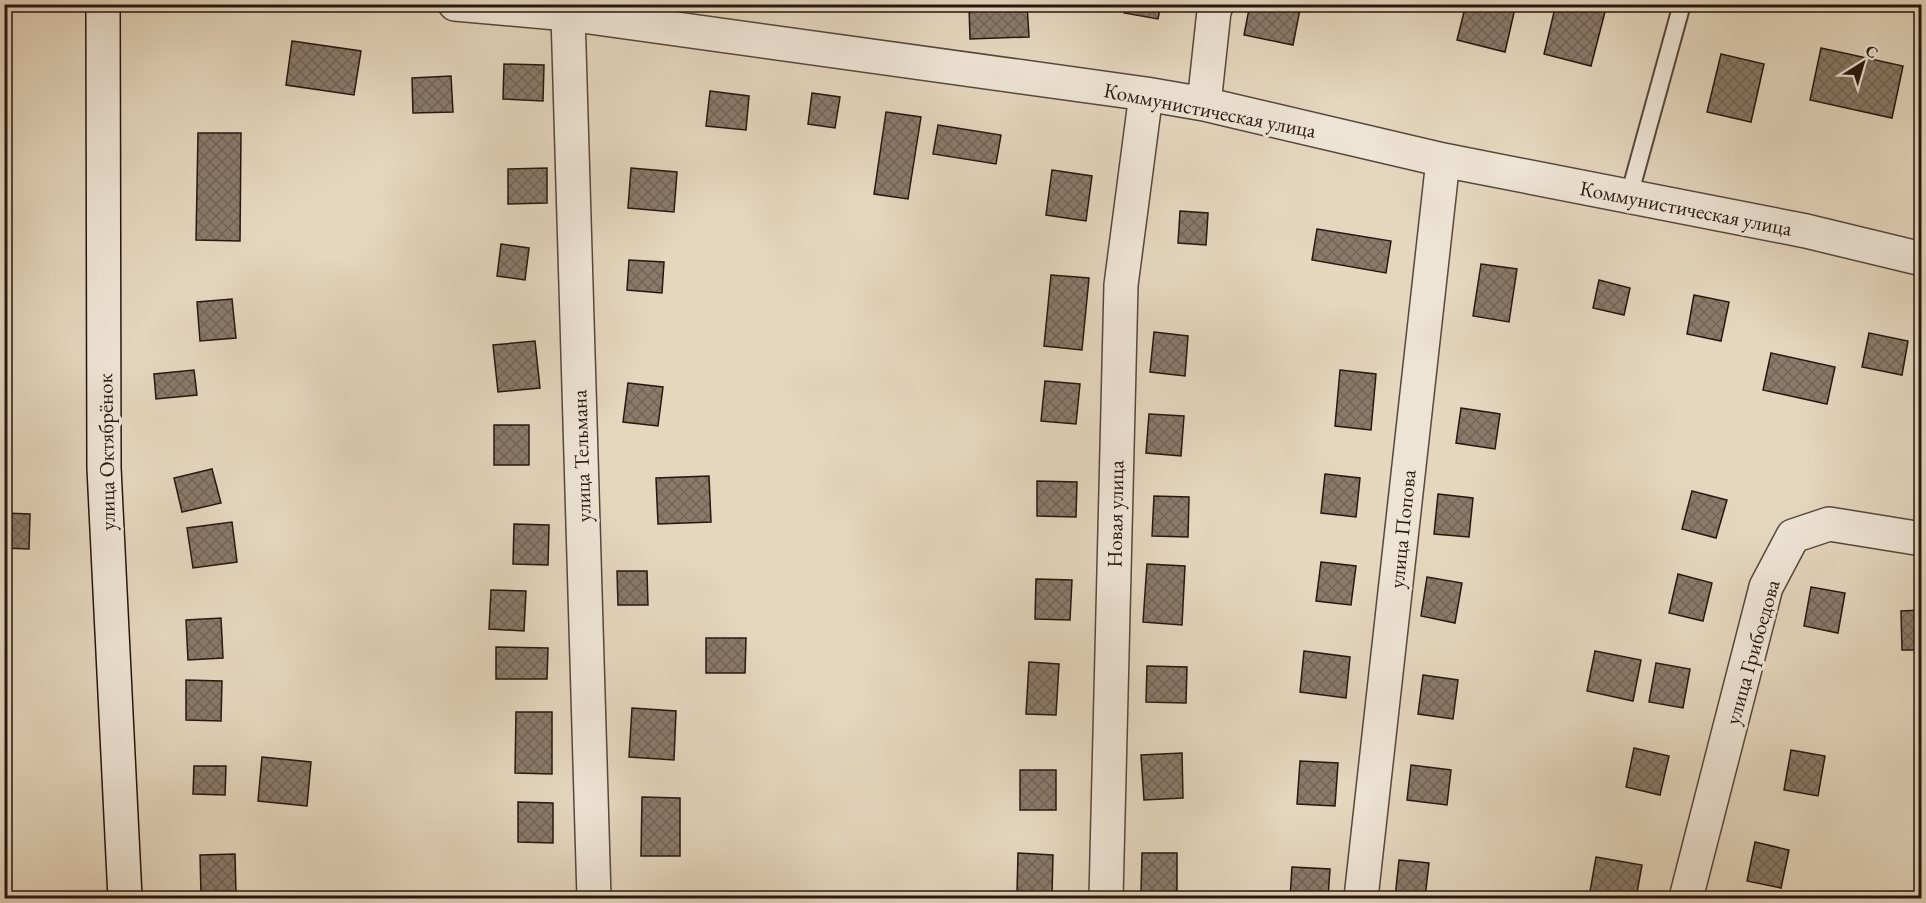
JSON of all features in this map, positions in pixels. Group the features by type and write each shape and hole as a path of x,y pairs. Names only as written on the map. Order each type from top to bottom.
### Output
{"street":[{"name":"улица Октябрёнок","path":"103,4 104,468 125,898"},
{"name":"Коммунистическая улица","path":"455,4 568,14 1146,94 1203,104 1443,160 1806,231 1922,259"},
{"path":"1203,104 1214,11 1217,4"},
{"name":"улица Тельмана","path":"568,14 594,898"},
{"name":"Новая улица","path":"1106,898 1121,285 1146,94"},
{"name":"улица Попова","path":"1361,898 1443,160"},
{"name":"улица Грибоедова","path":"1686,898 1766,587 1793,536 1829,524 1922,539"}],"lane":[{"path":"1629,196 1682,4"}],"building":[{"path":"1027,4 1029,37 970,39 969,6"},
{"path":"1125,4 1161,4 1158,19 1124,13"},
{"path":"1250,4 1301,4 1293,45 1244,35"},
{"path":"1466,4 1516,4 1505,52 1457,40"},
{"path":"1556,4 1593,4 1606,8 1591,66 1544,54"},
{"path":"292,41 361,51 354,95 286,85"},
{"path":"1821,48 1903,66 1892,118 1810,100"},
{"path":"1721,54 1764,64 1751,122 1707,112"},
{"path":"504,64 544,65 543,101 503,99"},
{"path":"451,76 453,112 413,113 412,78"},
{"path":"710,91 749,96 746,130 706,126"},
{"path":"812,93 840,97 835,128 808,124"},
{"path":"886,112 921,117 908,199 874,194"},
{"path":"938,125 1001,135 996,164 933,154"},
{"path":"198,133 241,133 240,241 196,240"},
{"path":"547,168 547,203 508,204 508,169"},
{"path":"631,168 677,172 674,212 628,208"},
{"path":"1052,170 1092,176 1086,221 1046,215"},
{"path":"1180,211 1208,213 1206,245 1178,243"},
{"path":"1317,229 1391,241 1386,273 1312,260"},
{"path":"501,244 529,248 525,280 497,276"},
{"path":"629,260 664,262 662,293 627,290"},
{"path":"1481,264 1517,269 1509,322 1473,316"},
{"path":"1051,275 1089,278 1082,350 1044,346"},
{"path":"1599,280 1630,288 1624,315 1593,308"},
{"path":"1694,295 1729,302 1721,341 1687,334"},
{"path":"232,299 236,338 200,341 197,302"},
{"path":"1154,332 1188,336 1185,376 1150,372"},
{"path":"1869,333 1908,341 1902,375 1862,367"},
{"path":"535,341 540,388 498,392 493,345"},
{"path":"1771,353 1835,367 1827,404 1763,390"},
{"path":"194,370 197,395 156,399 154,374"},
{"path":"1340,370 1376,374 1371,430 1335,426"},
{"path":"1045,381 1080,384 1076,424 1041,421"},
{"path":"628,383 663,387 658,426 623,422"},
{"path":"1461,408 1500,414 1495,449 1456,443"},
{"path":"1149,414 1184,416 1181,456 1146,453"},
{"path":"494,425 529,425 529,465 494,465"},
{"path":"212,469 221,503 182,512 174,478"},
{"path":"1325,474 1360,478 1356,517 1321,513"},
{"path":"709,476 711,522 658,524 656,478"},
{"path":"1037,481 1077,482 1076,517 1037,516"},
{"path":"1692,491 1727,500 1716,538 1682,529"},
{"path":"1438,494 1473,498 1469,537 1434,534"},
{"path":"1154,496 1189,497 1188,537 1152,536"},
{"path":"4,513 30,514 29,549 4,548"},
{"path":"232,522 237,562 193,568 187,528"},
{"path":"514,524 549,525 548,565 513,564"},
{"path":"1321,562 1356,566 1351,605 1316,601"},
{"path":"1147,564 1185,566 1182,625 1143,622"},
{"path":"617,571 647,571 648,605 618,605"},
{"path":"1678,574 1712,583 1703,621 1669,613"},
{"path":"1427,577 1462,583 1455,623 1421,616"},
{"path":"1036,579 1072,580 1070,620 1035,619"},
{"path":"1811,587 1845,593 1838,633 1804,626"},
{"path":"491,590 526,591 524,631 489,629"},
{"path":"1922,610 1922,650 1902,650 1901,611"},
{"path":"221,618 223,658 188,660 186,620"},
{"path":"706,638 746,638 745,673 706,673"},
{"path":"496,647 548,648 547,679 496,679"},
{"path":"1304,651 1350,657 1346,698 1300,692"},
{"path":"1595,651 1641,660 1633,701 1587,691"},
{"path":"1029,662 1059,664 1056,715 1026,714"},
{"path":"1656,663 1690,669 1683,708 1649,702"},
{"path":"1147,666 1187,667 1186,703 1146,702"},
{"path":"1423,675 1458,680 1453,719 1418,714"},
{"path":"186,680 222,681 221,721 186,720"},
{"path":"632,708 676,711 674,760 629,757"},
{"path":"516,712 552,712 552,774 515,773"},
{"path":"1634,748 1669,756 1660,795 1626,787"},
{"path":"1791,750 1825,756 1818,796 1784,790"},
{"path":"1182,753 1183,798 1144,800 1141,755"},
{"path":"262,757 311,762 307,806 258,801"},
{"path":"1300,761 1338,763 1335,806 1297,804"},
{"path":"1411,765 1451,770 1447,805 1407,800"},
{"path":"194,766 226,766 225,795 193,794"},
{"path":"1020,770 1056,770 1056,810 1020,810"},
{"path":"642,797 680,798 680,856 641,856"},
{"path":"518,802 553,803 553,843 518,842"},
{"path":"1755,842 1789,850 1781,888 1747,881"},
{"path":"1018,853 1053,855 1052,895 1017,893"},
{"path":"1142,853 1177,853 1177,893 1141,892"},
{"path":"235,854 236,894 201,895 200,855"},
{"path":"1922,855 1922,889 1916,888"},
{"path":"1596,857 1642,865 1636,898 1589,897"},
{"path":"1399,860 1429,863 1425,898 1395,898"},
{"path":"1292,867 1330,869 1328,898 1290,898"}]}
